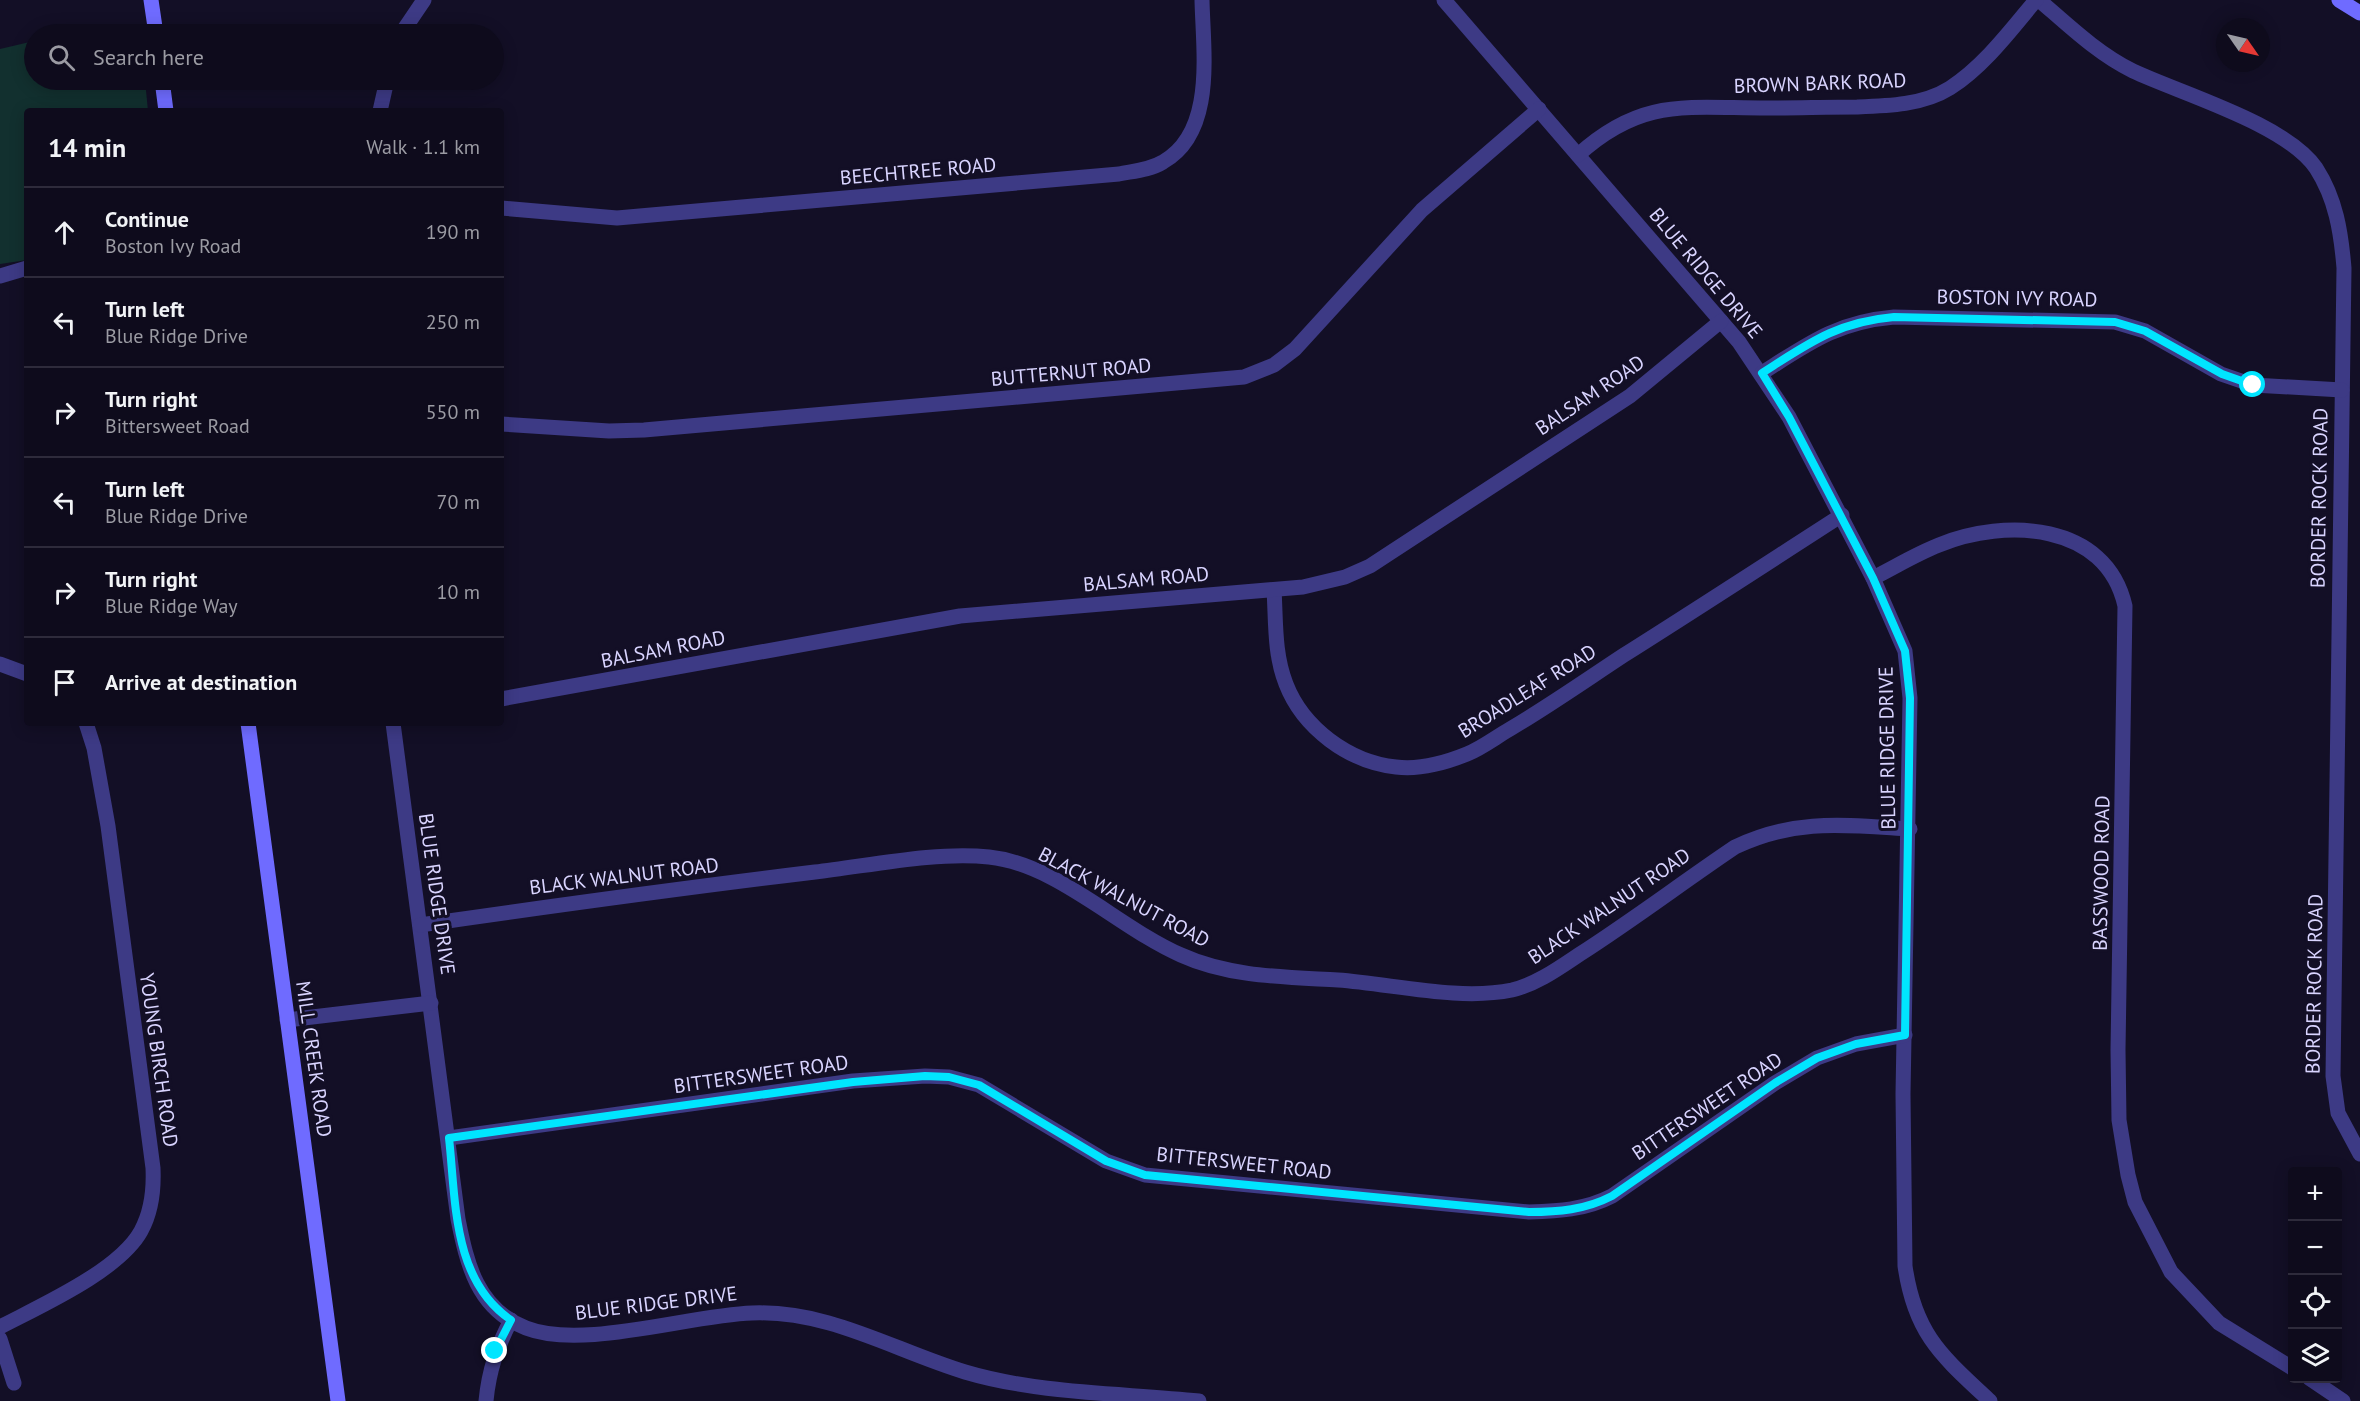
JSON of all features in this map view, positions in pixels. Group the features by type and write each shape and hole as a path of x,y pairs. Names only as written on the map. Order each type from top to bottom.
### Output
{"main road":[{"path":"151,0 155,24"},
{"path":"2340,0 2360,13"},
{"path":"163,90 166,108"},
{"name":"MILL CREEK ROAD","path":"248,726 338,1401"}],"street":[{"path":"407,24 424,0"},
{"name":"BEECHTREE ROAD","path":"504,208 617,218 1119,174 1148,169 1179,151 1192,132 1198,117 1203,82 1203,0"},
{"name":"BLUE RIDGE DRIVE","path":"1444,0 1721,321 1762,373 1842,515 1905,651 1909,671 1910,828 1903,1183 1908,1285 1930,1340 1990,1401"},
{"name":"BROWN BARK ROAD","path":"1578,155 1601,134 1616,125 1667,109 1699,106 1765,108 1864,106 1908,103 1934,96 1949,88 1977,66 2037,0"},
{"name":"BORDER ROCK ROAD","path":"2037,0 2109,58 2279,137 2301,152 2316,168 2330,195 2341,234 2344,268 2333,1076 2338,1113 2360,1154"},
{"path":"381,108 385,90"},
{"name":"BUTTERNUT ROAD","path":"504,424 609,431 644,430 1245,377 1274,365 1295,349 1422,210 1539,109"},
{"path":"0,276 24,269"},
{"name":"BOSTON IVY ROAD","path":"1762,373 1816,339 1846,325 1866,320 1894,317 2101,320 2145,331 2222,374 2253,385 2285,389 2342,390"},
{"name":"BALSAM ROAD","path":"504,698 960,616 1274,590 1345,577 1370,566 1630,396 1721,321"},
{"name":"BROADLEAF ROAD","path":"1274,590 1277,651 1285,682 1301,712 1316,729 1346,751 1378,763 1417,768 1469,753 1524,721 1842,515"},
{"name":"BASSWOOD ROAD","path":"1873,578 1939,545 1981,534 2017,531 2069,538 2086,547 2115,576 2125,606 2118,1062 2119,1120 2128,1175 2135,1202 2171,1272 2219,1323 2288,1366"},
{"path":"0,664 24,673"},
{"name":"YOUNG BIRCH ROAD","path":"0,1327 74,1287 126,1251 141,1232 154,1192 153,1168 108,826 94,748 87,726"},
{"name":"BLUE RIDGE DRIVE","path":"393,726 458,1219 466,1262 473,1279 487,1299 511,1320 526,1328 544,1333 568,1335 609,1332 750,1313 788,1314 820,1319 965,1372 1008,1381 1199,1401"},
{"name":"BLACK WALNUT ROAD","path":"420,925 896,862 984,856 1029,868 1076,892 1180,955 1212,967 1264,975 1434,990 1499,992 1516,989 1542,978 1612,934 1735,847 1750,839 1785,829 1816,824 1910,828"},
{"path":"287,1020 431,1003"},
{"name":"BITTERSWEET ROAD","path":"449,1138 853,1082 941,1077 979,1085 1106,1161 1145,1175 1529,1212 1557,1212 1583,1208 1612,1196 1775,1083 1817,1058 1856,1044 1905,1035"},
{"path":"486,1401 488,1373 495,1351 511,1320"},
{"path":"0,1339 14,1383"},
{"path":"2316,1383 2343,1401"}],"green space":[{"path":"24,43 24,90 146,90 148,108 24,108 24,260 0,264 0,49"}],"route":[{"path":"495,1351 511,1320 487,1299 473,1279 466,1262 458,1219 449,1138 853,1082 925,1076 949,1077 979,1085 1106,1161 1145,1175 1185,1181 1529,1212 1557,1212 1583,1208 1612,1196 1775,1083 1817,1058 1843,1047 1905,1035 1910,828 1910,698 1909,671 1905,651 1842,515 1789,417 1762,373 1816,339 1846,325 1866,320 1894,317 2101,320 2145,331 2222,374 2253,385"}]}
